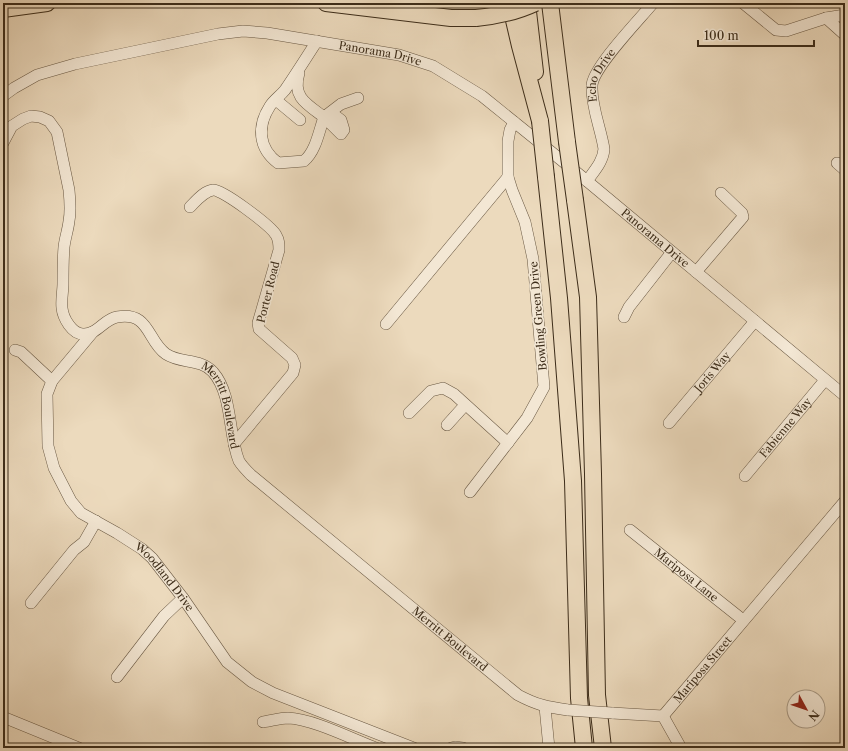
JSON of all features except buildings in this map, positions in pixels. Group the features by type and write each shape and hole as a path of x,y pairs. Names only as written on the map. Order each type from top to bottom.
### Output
{"highway":[{"path":"3,9 47,3"},
{"path":"326,3 451,18 476,18 508,13 535,3"},
{"path":"510,3 540,121"},
{"path":"516,3 540,121"},
{"path":"527,3 559,298 573,481 580,698 584,748"},
{"path":"550,3 588,297 597,695 603,748"},
{"path":"559,79 560,3"}],"street":[{"name":"Echo Drive","path":"586,181 600,162 604,149 592,94 592,84 595,75 615,47 653,3"},
{"path":"743,3 776,30 786,31 826,18 845,15"},
{"path":"826,18 845,35"},
{"name":"Panorama Drive","path":"3,96 37,75 75,64 218,34 242,31 267,33 399,55 433,66 482,96 755,320 845,396"},
{"path":"317,41 284,91 271,105 263,121 262,141 270,157 278,163 304,161 314,146 325,116 341,104 358,98"},
{"path":"302,64 296,82 297,91 306,103 325,116"},
{"path":"276,100 300,120"},
{"path":"3,143 12,126 22,119 31,116 40,117 49,121 57,132 70,198 70,219 64,247 62,308 68,325 79,334 94,332"},
{"name":"Bowling Green Drive","path":"470,492 527,418 544,387 533,259 525,222 508,176 508,141 510,130 514,122"},
{"path":"386,324 508,176"},
{"name":"Porter Road","path":"190,207 205,193 213,190 220,191 266,225 276,234 279,241 279,250 258,323 259,329 292,358 295,365 293,374 234,444"},
{"name":"Panorama Drive","path":"696,272 742,218 742,213 721,193"},
{"path":"624,316 629,307 672,252"},
{"name":"Merritt Boulevard","path":"94,332 103,323 114,318 125,316 131,317 146,325 157,345 164,353 174,358 198,363 208,368 216,376 224,396 230,417 234,444 240,463 251,476 518,695 533,703 545,707"},
{"name":"Joris Way","path":"670,423 755,320"},
{"name":"Woodland Drive","path":"94,332 52,381 47,394 48,446 54,468 71,501 81,513 142,549 152,558 183,598 227,662 252,682 273,693 414,748"},
{"path":"15,350 21,352 52,381"},
{"name":"Fabienne Way","path":"745,476 825,380"},
{"path":"409,413 431,391 443,388 454,394 508,443"},
{"path":"447,425 465,404"},
{"name":"Mariposa Street","path":"663,716 845,501"},
{"path":"31,603 74,550 84,542 96,521"},
{"name":"Mariposa Lane","path":"630,530 743,620"},
{"path":"117,678 164,616 183,598"},
{"path":"549,748 545,707 568,710 663,716 681,748"},
{"path":"3,717 79,748"},
{"path":"263,722 286,718 296,719 311,723 376,748"},
{"path":"450,748 463,748"}]}
